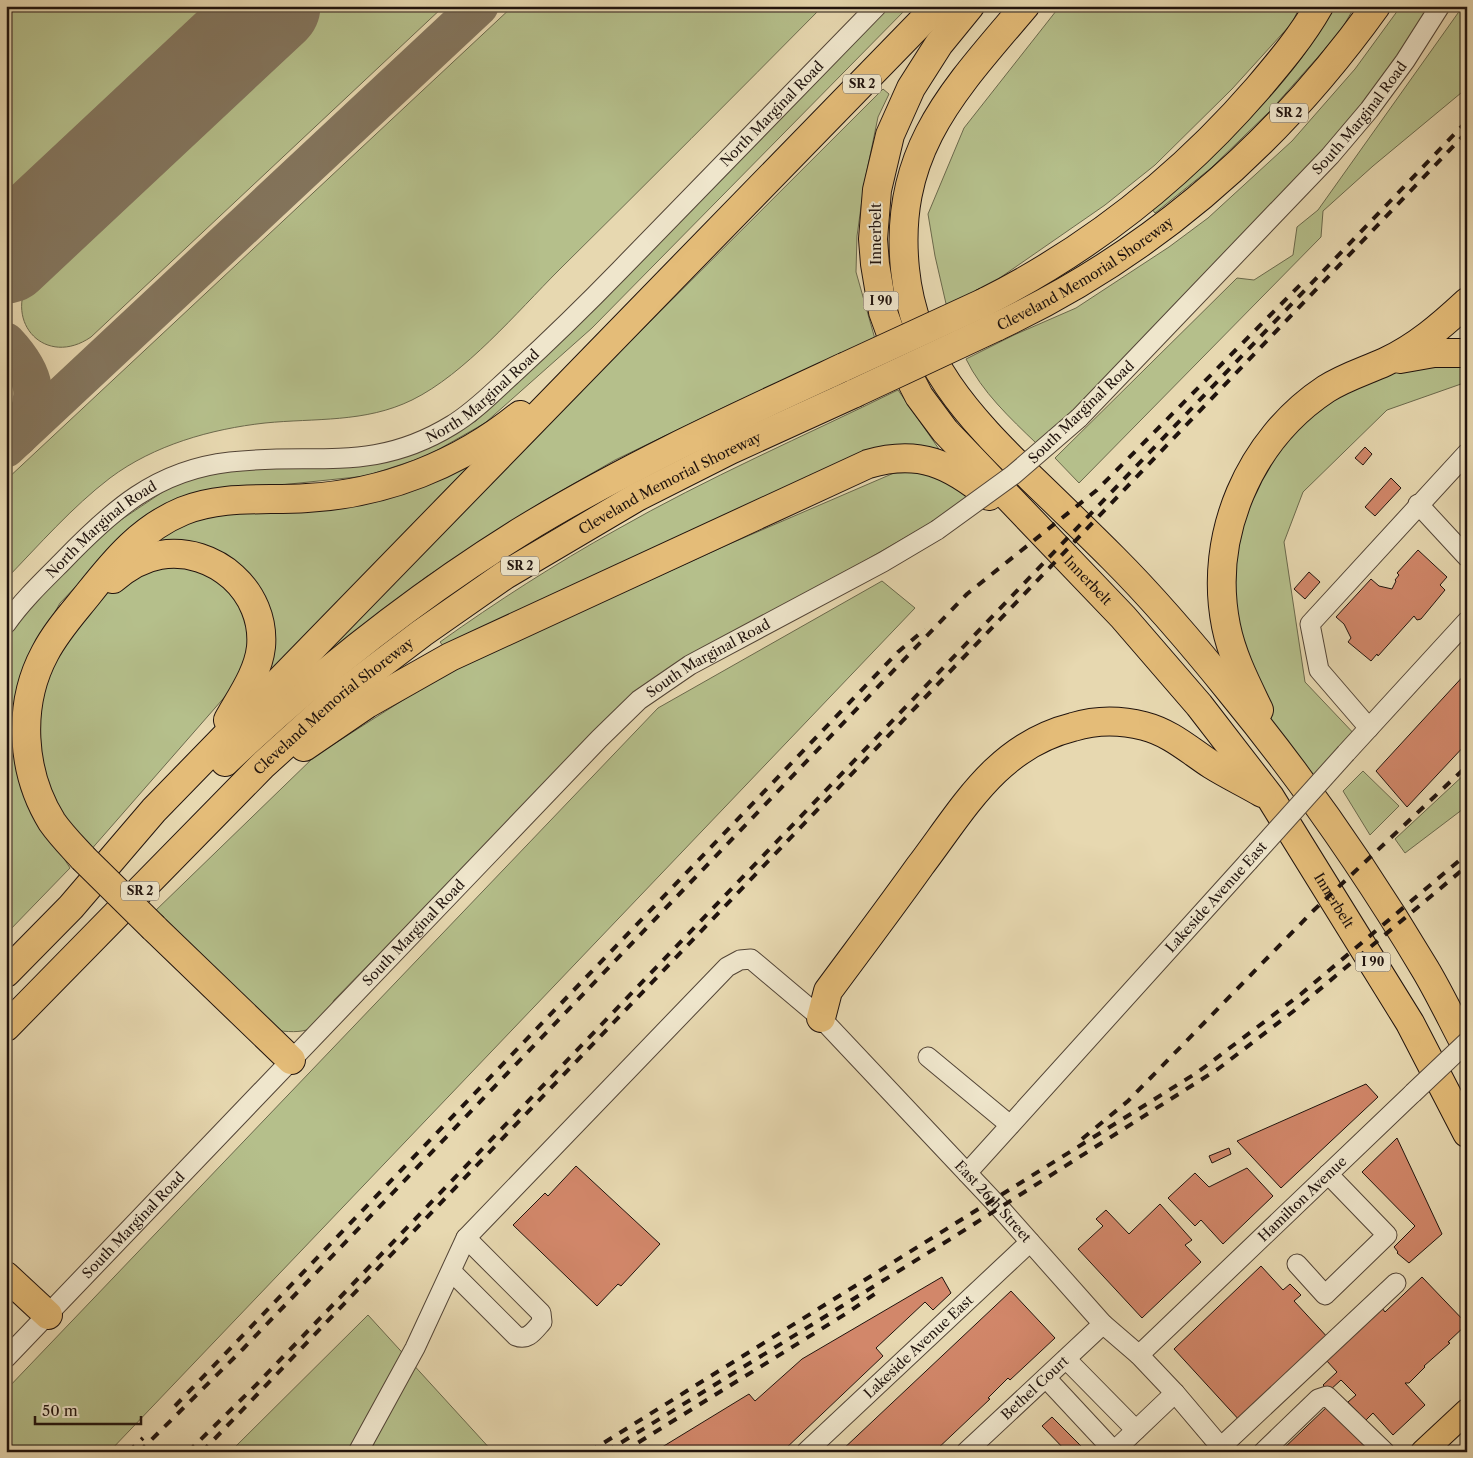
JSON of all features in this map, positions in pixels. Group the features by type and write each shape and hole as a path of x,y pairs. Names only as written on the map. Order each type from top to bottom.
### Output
{"highway":[{"name":"SR 2","path":"6,973 70,907 154,810 937,6"},
{"name":"Innerbelt","path":"970,6 924,66 899,112 890,135 881,170 874,212 874,256 883,312 900,359 919,396 931,413 1174,675 1270,797 1406,1015 1467,1133"},
{"name":"Innerbelt","path":"1025,6 945,104 921,147 907,196 904,221 905,271 916,320 937,367 966,411 981,429 1135,580 1210,667 1281,757 1382,900 1426,971 1467,1048"},
{"path":"70,907 311,684 393,620 476,560 565,506 658,455 985,302 1079,249 1160,186 1235,115 1285,56 1319,6"},
{"name":"Cleveland Memorial Shoreway","path":"6,1028 294,736 340,696 422,632 505,575 592,522 669,480 996,327 1060,296 1101,271 1157,232 1219,182 1302,99 1351,41 1376,6"},
{"path":"1281,757 1238,665 1226,627 1222,583 1224,553 1229,524 1246,480 1263,451 1284,424 1326,389 1384,362 1434,333 1467,302"},
{"path":"291,1060 83,858 60,832 41,800 30,765 26,742 27,709 36,675 54,638 115,561 138,538 162,521 186,510 215,502 336,495 368,489 419,474 452,459 492,436 605,347"},
{"path":"1384,362 1434,354 1467,353"},
{"path":"227,802 366,704 443,660 874,462 890,458 914,457 948,468 972,482 1066,558"},
{"path":"74,612 121,572 144,559 158,555 183,554 196,556 221,567 232,575 254,605 260,625 261,646 252,678 209,754"},
{"path":"820,1018 828,991 981,785 1011,755 1035,740 1063,729 1087,724 1124,722 1143,726 1175,738 1213,765 1270,797"},
{"path":"6,1050 53,980"},
{"path":"6,1276 48,1315"}],"main road":[{"path":"1423,1452 1467,1411"}],"street":[{"name":"North Marginal Road","path":"6,624 38,585 96,526 122,504 168,478 198,468 231,462 352,459 383,454 413,445 456,423 497,388 576,314 877,6"},
{"name":"South Marginal Road","path":"6,1358 599,739 639,700 716,650 875,566 936,530 1013,475 1079,418 1336,148 1405,61 1440,6"},
{"path":"1369,728 1319,670 1310,624 1418,504 1467,453"},
{"path":"1418,504 1467,557"},
{"name":"Lakeside Avenue East","path":"967,1173 1467,621"},
{"name":"East 26th Street","path":"466,1238 727,967 740,960 752,959 820,1018 967,1173 1103,1324 1138,1355 1175,1393 1223,1449"},
{"name":"Hamilton Avenue","path":"1138,1355 1467,1042"},
{"path":"928,1057 1010,1125"},
{"path":"1297,1264 1325,1295 1387,1234 1328,1174"},
{"path":"358,1452 415,1348 452,1272 466,1238 541,1313 542,1322 530,1336 521,1338 516,1336 452,1272"},
{"name":"Lakeside Avenue East","path":"806,1452 1030,1242"},
{"path":"1223,1449 1396,1283"},
{"name":"Bethel Court","path":"966,1452 1103,1324"},
{"path":"1066,1359 1136,1430"},
{"path":"1046,1378 1114,1452 1175,1393"},
{"path":"1263,1452 1318,1400 1326,1396 1385,1452"}],"green space":[{"path":"6,6 229,6 6,214"},
{"path":"321,6 444,6 91,337 74,345 59,347 45,344 34,336 26,325 22,311 23,295 30,278"},
{"path":"513,6 823,6 490,341 471,359 432,389 412,400 376,413 340,418 265,423 224,429 184,440 145,456 110,478 82,501 6,579 6,480"},
{"path":"887,6 909,6 592,328 485,423 427,456 366,476 261,487 103,558 60,603 36,646 17,712 14,755 45,828 70,868 6,934 6,638 12,627 85,544 179,481 236,469 427,446 476,421 544,356"},
{"path":"1060,6 1300,6 1292,23 1232,89 1155,165 1105,205 978,293 947,308 928,214 964,128"},
{"path":"1333,6 1355,6 1340,32 1270,111 1211,168 1155,213 1151,208 1215,152 1275,91 1313,41"},
{"path":"1401,6 1431,6 1392,65 1334,140 1141,342 1067,416 1036,443 988,393 966,359 1014,335 1076,308 1169,247 1208,218 1292,141 1355,69"},
{"path":"1463,6 1467,6 1467,88 1373,166 1323,211 1321,237 1079,483 1055,458 1237,278 1254,280 1293,255 1297,227 1318,210"},
{"path":"883,89 889,94 878,117 864,185 857,236 856,272 875,339 731,404 615,460 542,502 426,577 332,650 329,642"},
{"path":"1467,353 1467,384 1461,384 1387,410 1303,492 1284,542 1305,682 1359,739 1311,792 1281,757 1233,652 1239,496 1327,389"},
{"path":"898,390 941,452 925,447 445,648 440,642 548,570 650,511 720,475"},
{"path":"465,462 468,467 268,673 273,646 191,543 171,541 153,545 157,535 211,511"},
{"path":"921,472 951,478 967,496 948,513 859,564 679,661 546,783 334,1000 323,1019 310,1029 294,1032 272,1030 153,913 315,756 444,674 727,545 894,473"},
{"path":"176,562 200,567 234,591 251,634 246,662 229,692 89,852 48,793 34,724 53,655 81,618 118,582"},
{"path":"882,581 915,608 109,1452 6,1452 6,1390 658,708"},
{"path":"1363,771 1399,806 1370,835 1343,791"},
{"path":"1467,772 1467,806 1405,853 1395,839"},
{"path":"368,1315 493,1452 230,1452"}],"building":[{"path":"1365,447 1372,454 1363,465 1355,458"},
{"path":"1391,478 1401,488 1375,516 1365,507"},
{"path":"1418,550 1447,577 1440,585 1445,590 1421,619 1417,620 1414,616 1378,656 1377,654 1371,661 1348,642 1351,638 1344,624 1336,617 1371,579 1379,586 1392,589 1399,575 1397,573"},
{"path":"1309,572 1320,582 1305,599 1294,589"},
{"path":"1467,672 1467,743 1407,807 1376,771"},
{"path":"1366,1084 1378,1097 1281,1188 1237,1141"},
{"path":"1397,1138 1442,1234 1409,1263 1397,1253 1394,1247 1415,1226 1362,1172"},
{"path":"1229,1148 1231,1154 1212,1163 1209,1156"},
{"path":"576,1166 660,1244 621,1286 618,1284 597,1306 513,1225 545,1193 548,1196"},
{"path":"1247,1168 1273,1196 1223,1244 1201,1220 1195,1226 1168,1198 1195,1173 1209,1187"},
{"path":"1160,1204 1192,1240 1185,1245 1201,1262 1142,1318 1078,1249 1103,1226 1096,1219 1106,1210 1129,1234"},
{"path":"1261,1266 1283,1290 1290,1284 1301,1295 1294,1301 1330,1340 1241,1422 1174,1349"},
{"path":"942,1277 951,1293 933,1310 925,1302 876,1348 883,1356 782,1452 654,1452 749,1394 755,1401 802,1359"},
{"path":"1422,1277 1467,1324 1409,1383 1405,1383 1425,1405 1393,1435 1373,1413 1364,1422 1357,1415 1359,1413 1348,1402 1356,1395 1341,1380 1329,1391 1323,1385 1337,1372 1326,1360 1382,1308 1385,1312"},
{"path":"1011,1291 1055,1338 1010,1380 1008,1378 988,1398 990,1399 934,1452 840,1452"},
{"path":"1330,1404 1374,1452 1280,1452"},
{"path":"1052,1417 1085,1450 1083,1452 1067,1452 1042,1426"}],"taxiway":[{"path":"6,448 479,6"},
{"path":"6,260 18,245"},
{"path":"6,342 24,365 32,387 33,398 30,410 26,423 18,437"}],"runway":[{"path":"6,256 273,6"}],"railway":[{"path":"188,1452 258,1383 1467,121"},
{"path":"202,1452 1467,132"},
{"path":"139,1452 243,1349 967,594 1097,490 1302,283"},
{"path":"175,1406 898,652 925,629"},
{"path":"1082,1139 1128,1101 1314,910 1467,766"},
{"path":"589,1452 1198,1072 1301,994 1467,854"},
{"path":"606,1452 952,1238 1218,1069 1295,1010 1467,866"},
{"path":"623,1452 847,1313 879,1291"},
{"path":"128,1452 143,1438"}]}
